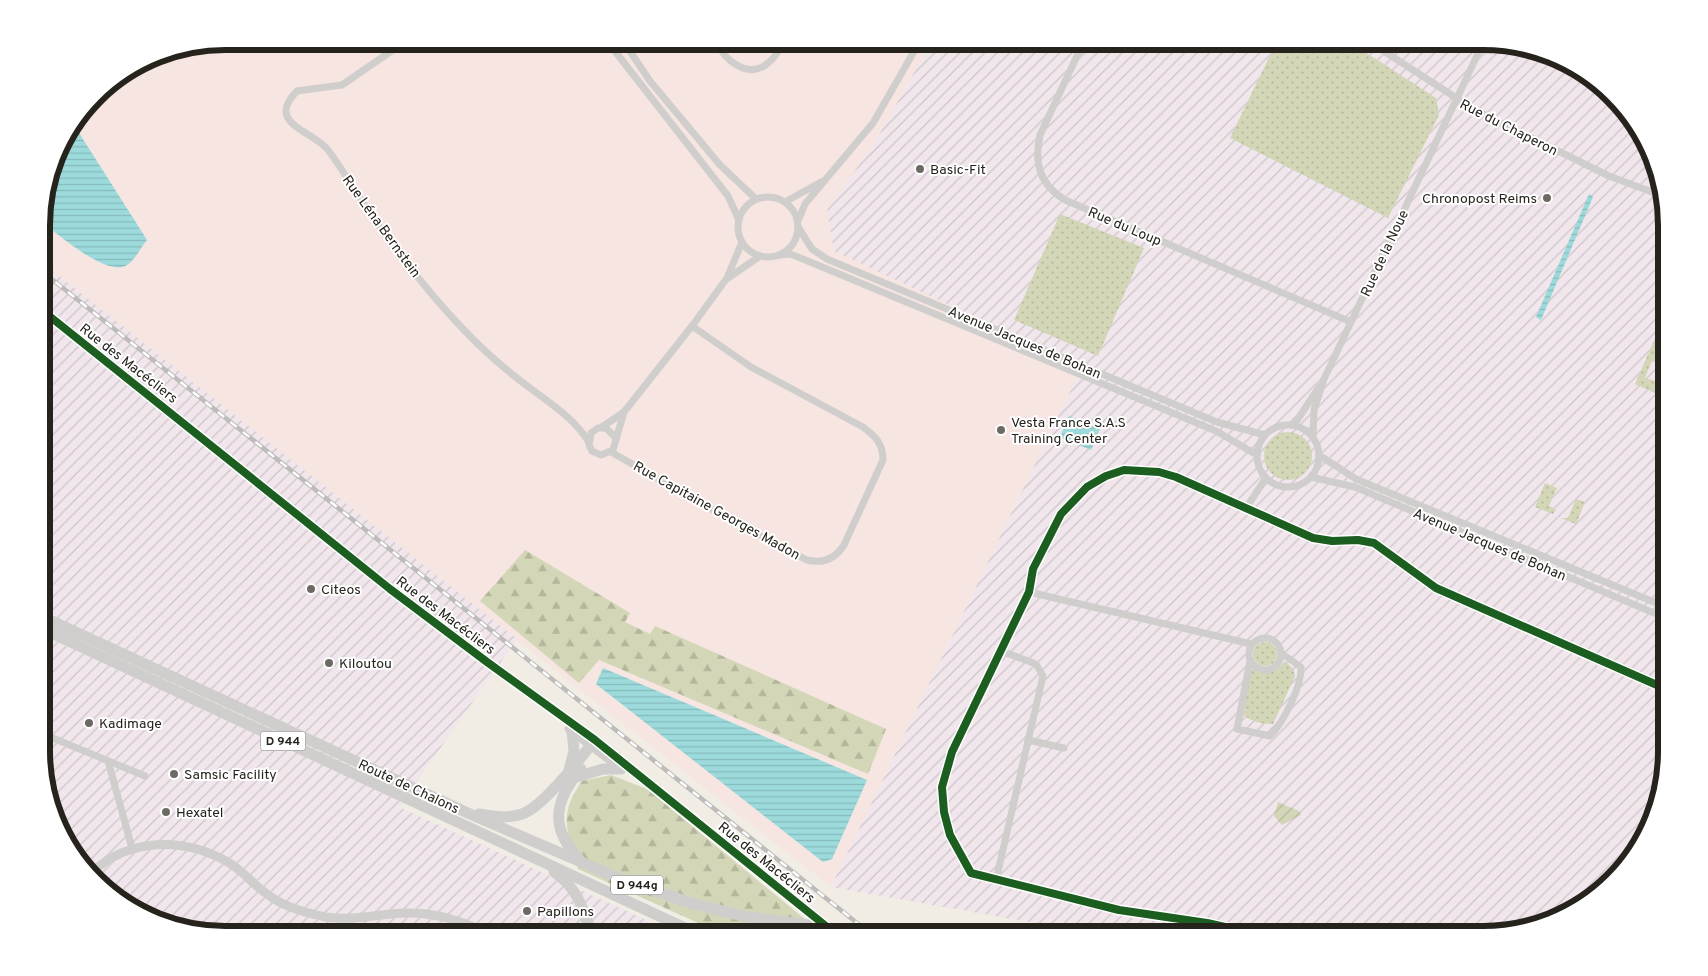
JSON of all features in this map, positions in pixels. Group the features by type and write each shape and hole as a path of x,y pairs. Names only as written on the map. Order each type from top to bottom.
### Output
{"main road":[{"name":"Route de Chalons","path":"50,620 470,814 584,864 657,892 708,908 742,916 812,926"},
{"name":"Route de Chalons","path":"50,632 681,926"},
{"path":"572,731 574,751 571,775 560,800 560,826 565,841 584,864"},
{"path":"470,814 509,817 520,815 534,808 571,775 596,745"},
{"path":"571,775 603,769 621,769"},
{"path":"524,852 569,883 578,896 589,926"}],"street":[{"name":"Rue Léna Bernstein","path":"393,50 342,85 297,91 287,104 287,116 290,123 295,129 308,134 327,149 402,259 465,331 508,371 571,420 582,430 588,441"},
{"path":"614,50 728,196 739,220"},
{"path":"628,50 650,81 720,166 756,199"},
{"path":"722,50 730,62 741,68 752,69 768,64 778,50"},
{"path":"798,224 791,207 785,202 771,197 756,199 742,212 738,228 742,242 753,253 760,256 779,255 793,244 805,204 874,124 915,50"},
{"name":"Rue du Loup","path":"1080,50 1040,135 1037,150 1037,165 1043,180 1053,192 1065,200 1351,322"},
{"name":"Rue du Chaperon","path":"1381,50 1456,100 1577,161 1655,193"},
{"name":"Rue de la Noue","path":"1324,379 1480,50"},
{"path":"785,202 825,180"},
{"name":"Avenue Jacques de Bohan","path":"798,224 812,249 827,259 1217,422 1265,435"},
{"path":"624,412 615,437 615,446 611,452 596,454 590,448 588,441 591,433 624,412 692,326 728,278 742,242"},
{"name":"Avenue Jacques de Bohan","path":"779,255 790,254 1216,431 1257,455"},
{"path":"728,278 760,256"},
{"name":"Rue des Macécliers","path":"50,317 390,589 596,745 656,788 826,926"},
{"name":"Rue Capitaine Georges Madon","path":"611,452 736,523 807,560 814,562 828,560 840,552 883,460 883,451 877,438 863,427 751,367 692,326"},
{"path":"1294,425 1324,379"},
{"path":"1313,436 1304,429 1294,425 1278,426 1265,435 1258,448 1257,455 1258,463 1266,478 1273,483 1289,487 1305,482 1311,477 1318,466 1319,455 1313,436 1314,410 1324,379"},
{"path":"602,427 610,430 615,437"},
{"name":"Avenue Jacques de Bohan","path":"1319,455 1356,479 1658,604"},
{"path":"1221,926 1119,910 971,873 950,835 944,812 942,787 952,752 1029,592 1033,569 1061,514 1087,487 1106,476 1124,470 1159,472 1322,541 1358,540 1374,543 1436,588 1658,685"},
{"name":"Avenue Jacques de Bohan","path":"1311,477 1355,487 1658,615"},
{"path":"1246,508 1266,478"},
{"path":"1029,592 1251,644"},
{"path":"1250,661 1258,669 1269,670 1278,663 1281,653 1279,646 1271,638 1260,638 1251,644 1248,653 1250,661 1237,729 1270,736 1278,728 1301,678 1301,667 1281,653"},
{"path":"996,880 1043,676 1036,664 1001,651"},
{"name":"Rue des Macécliers","path":"487,662 572,731 596,745 621,769 656,788"},
{"path":"50,737 145,776"},
{"path":"1028,740 1064,748"},
{"path":"108,761 132,848"},
{"path":"96,869 116,855 132,848 161,843 189,846 226,860 245,874 267,895 302,912 350,918 406,913 430,914 457,919 470,926"}],"shaded area":[{"path":"214,50 927,50 875,142 827,210 1082,366 831,887 359,516 50,269 51,202 59,169 73,138 93,110 110,93 138,73 158,63 191,53"},
{"path":"927,50 1494,50 1517,53 1550,63 1570,73 1607,101 1635,138 1645,158 1655,191 1658,214 1658,762 1655,785 1645,818 1635,838 1607,875 1570,903 1550,913 1517,923 1494,926 1053,926 831,887 1082,367 834,251 827,210 875,142"},
{"path":"50,269 517,639 399,807 659,926 202,925 169,917 138,903 101,875 73,838 59,807 53,785 50,762"}],"green space":[{"path":"1273,50 1362,50 1436,98 1439,115 1388,218 1230,138"},
{"path":"1060,214 1144,248 1098,356 1014,320"},
{"path":"1658,331 1658,363 1652,361 1645,378 1658,382 1658,394 1635,384"},
{"path":"1283,432 1293,432 1305,439 1312,451 1312,461 1305,473 1293,480 1283,480 1275,476 1268,469 1264,461 1264,451 1268,443 1275,436"},
{"path":"1545,483 1557,488 1549,506 1556,509 1553,514 1535,507"},
{"path":"1576,499 1585,502 1576,524 1561,518 1568,518"},
{"path":"525,550 630,613 625,622 650,634 655,626 886,729 868,774 599,660 579,683 480,601"},
{"path":"1265,642 1273,646 1277,654 1273,662 1265,666 1257,662 1253,654 1257,646"},
{"path":"1285,661 1293,669 1295,676 1273,724 1264,724 1249,719 1242,714 1251,669 1266,673 1278,669"},
{"path":"611,775 647,789 813,926 705,926 578,869 568,834 567,814 574,793 582,781"},
{"path":"1278,802 1299,811 1301,815 1282,825 1274,816"}],"water":[{"path":"78,131 147,240 130,263 119,267 96,260 71,245 50,228 50,214 53,191 59,169"},
{"path":"1589,194 1593,197 1541,320 1536,317"},
{"path":"1069,416 1100,429 1091,450 1060,437"},
{"path":"603,668 867,780 832,859 823,862 596,684"}],"railway":[{"path":"50,278 861,926"}],"cycle path":[{"path":"50,317 390,589 595,740 826,926"},
{"path":"1221,926 1119,910 971,873 950,835 944,812 942,787 952,752 1029,592 1033,569 1061,514 1087,487 1106,476 1124,470 1159,472 1176,477 1313,538 1332,541 1358,540 1374,543 1436,588 1658,685"}],"place":[{"name":"Basic-Fit","path":"920,169"},
{"name":"Chronopost Reims","path":"1547,198"},
{"name":"Vesta France S.A.S Training Center","path":"1001,430"},
{"name":"Citeos","path":"311,589"},
{"name":"Kiloutou","path":"329,663"},
{"name":"Kadimage","path":"89,723"},
{"name":"Samsic Facility","path":"174,774"},
{"name":"Hexatel","path":"166,812"},
{"name":"Papillons","path":"527,911"}]}
